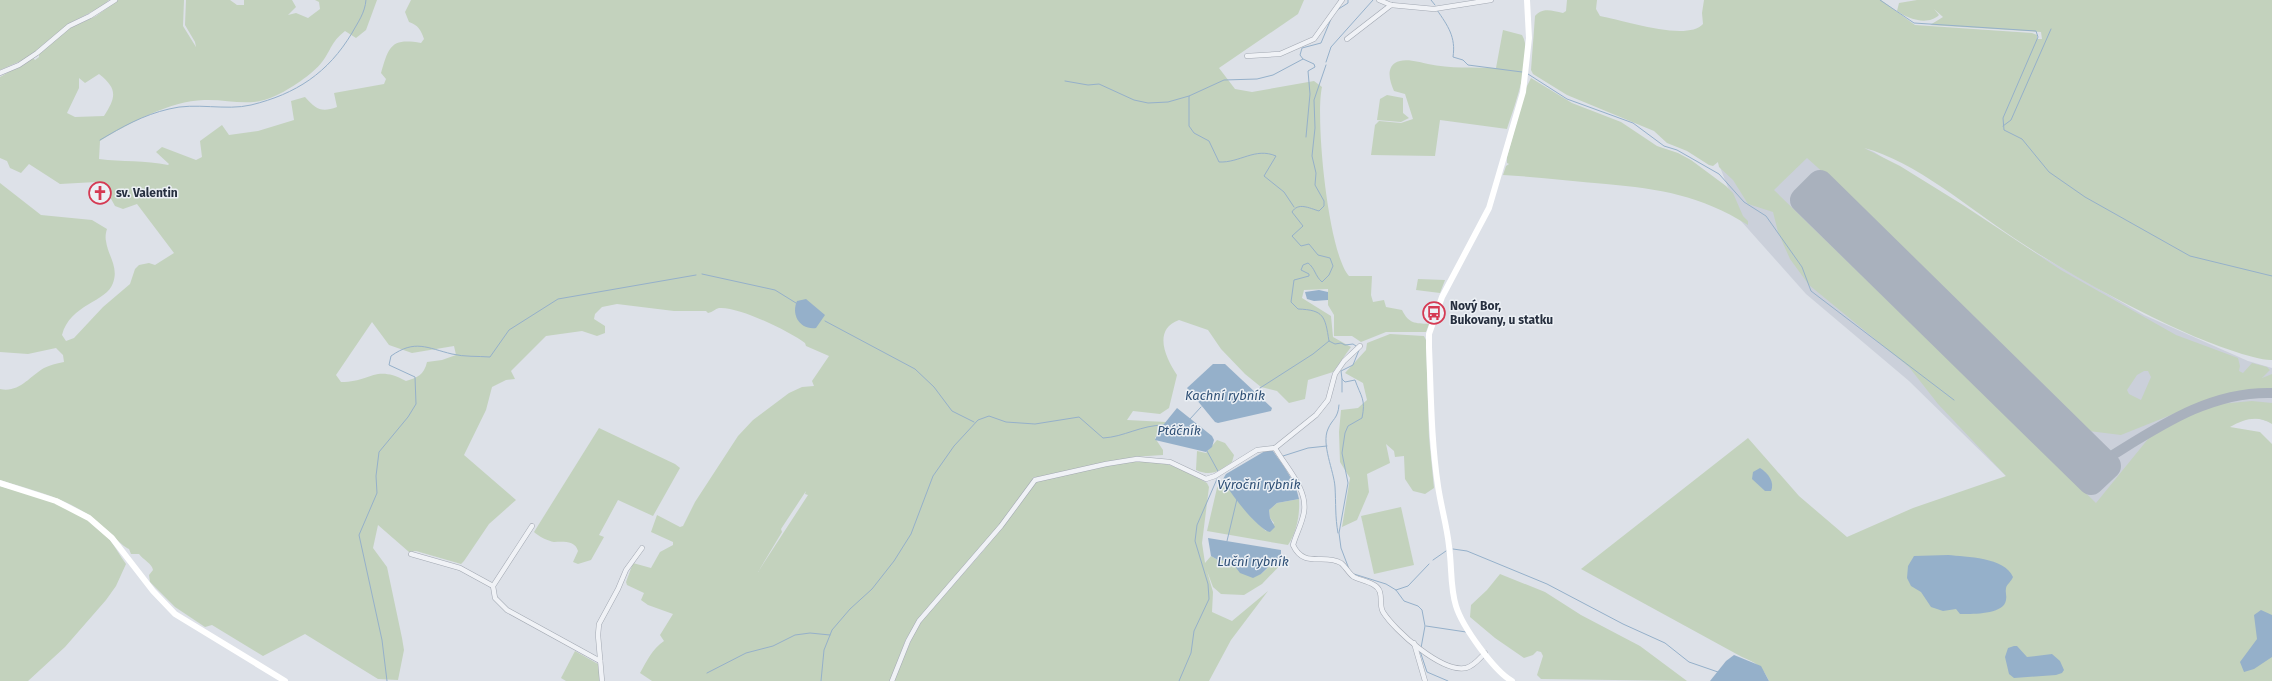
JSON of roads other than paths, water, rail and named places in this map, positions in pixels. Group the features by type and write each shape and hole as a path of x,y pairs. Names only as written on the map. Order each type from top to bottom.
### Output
{"street":[{"path":"0,73 19,65 37,53 69,26 90,16 115,0"},
{"path":"1247,56 1280,54 1314,39 1342,0"},
{"path":"1379,0 1391,4 1434,9 1491,0"},
{"path":"1512,681 1497,670 1463,622 1456,608 1453,595 1449,546 1438,488 1434,447 1429,334 1450,278 1489,208 1515,121 1523,92 1527,68 1529,38 1527,0"},
{"path":"1347,39 1391,4"},
{"path":"892,681 908,641 919,621 1001,526 1035,480 1106,464 1137,459 1170,462 1200,477 1209,478 1257,450 1274,448 1324,406 1328,400 1335,374 1360,346"},
{"path":"1274,448 1295,480 1304,502 1304,514 1293,545 1296,552 1310,560 1332,560 1342,564 1353,576 1375,585 1380,591 1382,610 1387,618 1403,636 1414,642 1441,663 1464,668 1475,663 1485,653"},
{"path":"0,483 56,501 89,518 112,538 153,591 175,614 285,681"},
{"path":"532,526 493,586 495,598 507,610 600,661"},
{"path":"602,681 599,624 618,589 626,570 642,548"},
{"path":"411,554 470,572 493,586"},
{"path":"1414,642 1425,681"}],"water":[{"path":"1319,290 1328,292 1328,300 1314,301 1307,299 1305,292"},
{"path":"806,299 825,315 816,328 810,328 801,324 796,316 795,306 797,301"},
{"name":"Kachní rybník","path":"1213,364 1225,364 1272,408 1271,411 1218,423 1215,422 1187,388"},
{"name":"Ptáčník","path":"1177,408 1212,436 1214,440 1212,447 1206,452 1155,440 1160,429"},
{"name":"Výroční rybník","path":"1265,451 1273,451 1281,462 1295,486 1299,499 1277,503 1269,510 1270,518 1275,527 1270,532 1258,525 1251,518 1237,501 1223,479 1226,474"},
{"path":"1760,468 1766,472 1770,478 1772,484 1771,491 1765,491 1752,479 1753,472"},
{"name":"Luční rybník","path":"1208,538 1281,550 1281,555 1261,574 1253,578 1240,573 1231,561 1218,560 1211,556"},
{"path":"1948,555 1984,559 2002,565 2009,570 2013,577 2006,588 2004,605 2000,609 1986,613 1972,614 1960,614 1956,609 1943,611 1931,607 1921,592 1911,586 1907,578 1908,566 1914,556"},
{"path":"2261,610 2272,615 2272,657 2254,669 2244,672 2240,662 2257,639 2254,615"},
{"path":"2017,646 2027,657 2052,654 2060,661 2064,670 2062,673 2056,675 2014,678 2009,674 2005,657 2008,648"},
{"path":"1734,655 1761,666 1769,681 1710,681 1726,661"}],"waterway":[{"path":"100,140 133,122 169,109 189,106 241,107 282,95 296,88 321,70 343,47 361,17 366,0"},
{"path":"1337,10 1348,3 1348,0"},
{"path":"1326,62 1331,47 1373,0"},
{"path":"1431,0 1435,5"},
{"path":"1880,0 1914,23 2036,31 2038,37 2003,118 2004,130 2022,139 2049,172 2085,197 2190,256 2272,276"},
{"path":"1437,10 1450,32 1454,50 1453,57 1463,60 1468,65 1522,72"},
{"path":"1294,207 1284,192 1264,176 1276,156 1261,153 1227,162 1219,162 1209,141 1194,133 1189,126 1189,96 1224,80 1257,79 1273,75 1303,59 1300,55 1302,48 1321,43 1331,19"},
{"path":"2003,126 2011,120 2051,29"},
{"path":"1303,59 1314,64 1315,67 1308,71 1310,94 1306,137"},
{"path":"1326,65 1314,100 1315,128 1312,156 1316,173 1315,185 1324,201 1324,206 1319,211 1301,206 1294,209 1292,212 1303,226 1292,236 1301,246 1309,244 1318,255 1330,258 1333,266 1329,275 1322,282 1308,263 1303,265 1301,270 1309,274 1309,276 1294,280 1291,302 1298,309 1313,311 1322,316 1329,341 1335,344 1353,344 1356,346"},
{"path":"1528,74 1567,99 1633,123 1664,146 1677,150 1719,174 1744,202 1766,216 1802,267 1811,291 1954,400"},
{"path":"1065,81 1088,85 1099,84 1134,100 1148,103 1168,102 1189,96"},
{"path":"702,274 775,290 796,303"},
{"path":"387,681 382,640 359,535 377,493 376,476 379,452 408,417 416,404 415,377 389,365 391,356 407,348 421,346 457,355 490,357 509,330 558,299 696,275"},
{"path":"825,321 915,369 934,387 952,411 974,422"},
{"path":"1260,388 1313,354 1329,341"},
{"path":"1359,350 1353,365 1341,371 1342,379 1345,382 1355,380 1363,402 1362,418 1348,426 1345,433 1342,453 1348,483 1339,533 1341,548 1349,569 1354,574 1386,584 1396,590 1404,601 1418,606 1422,610 1425,626 1421,648"},
{"path":"1342,379 1342,392"},
{"path":"1338,533 1335,487 1327,450 1326,435 1336,416 1339,405"},
{"path":"1190,419 1201,407"},
{"path":"821,681 824,650 832,630 850,609 872,589 894,561 911,534 933,476 954,446 978,420 989,416 1006,422 1035,424 1079,417 1103,438 1118,436 1148,427 1164,425"},
{"path":"1283,456 1308,448 1327,446"},
{"path":"1207,451 1219,473"},
{"path":"1179,681 1191,653 1194,631 1209,599 1208,584 1195,541 1197,525 1217,479"},
{"path":"1227,541 1237,499"},
{"path":"1453,549 1467,551 1547,584 1623,624 1665,643 1689,662 1718,672"},
{"path":"1433,560 1446,551"},
{"path":"1396,590 1408,586 1429,564"},
{"path":"1426,626 1466,632"},
{"path":"707,673 746,653 773,646 795,635 810,633 830,635"},
{"path":"1420,651 1427,672 1448,681"}],"place":[{"name":"sv. Valentin","path":"100,193"},
{"name":"Nový Bor, Bukovany, u statku","path":"1434,313"}]}
